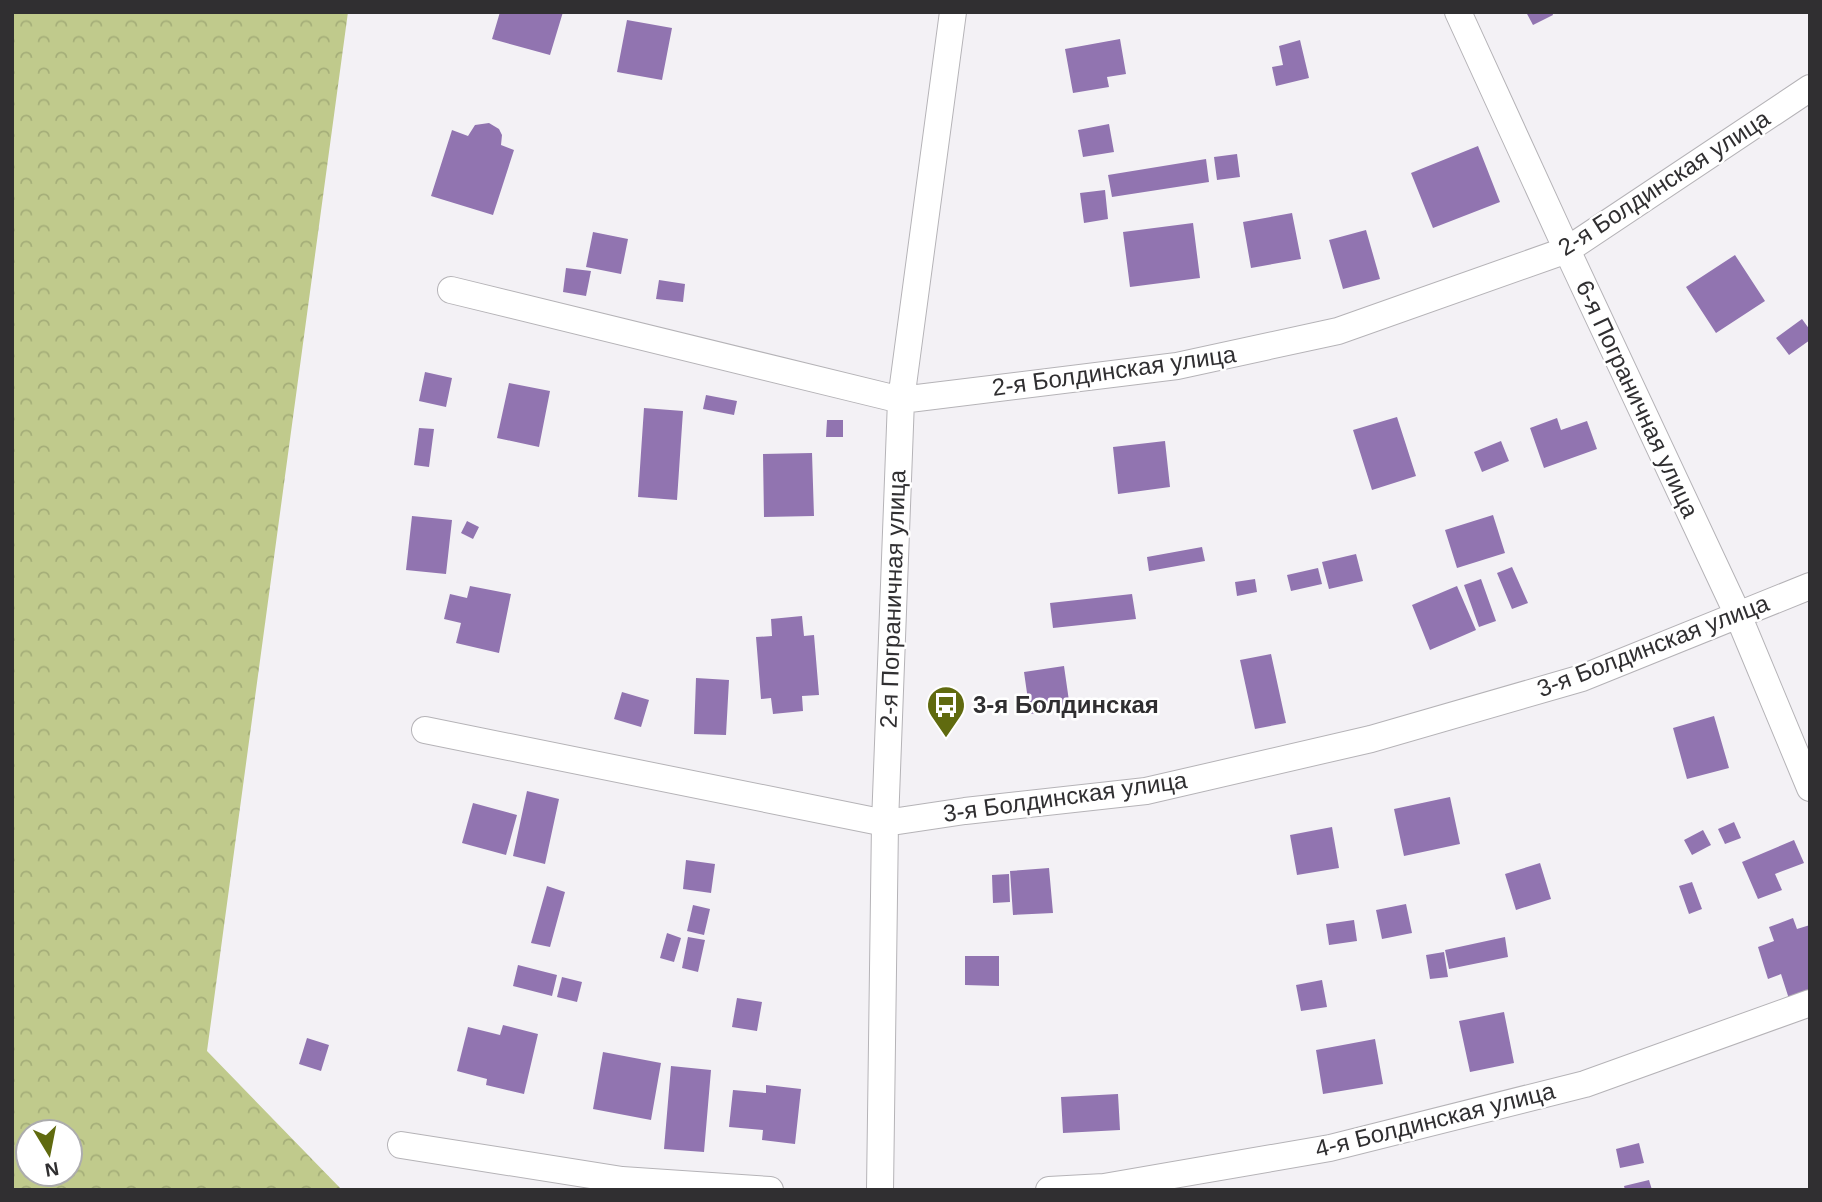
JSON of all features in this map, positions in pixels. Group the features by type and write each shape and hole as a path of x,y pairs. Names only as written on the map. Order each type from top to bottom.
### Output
{"street":[{"name":"2-я Пограничная улица","path":"880,1190 885,823 901,400 953,12"},
{"name":"6-я Пограничная улица","path":"1458,12 1738,615 1810,788"},
{"name":"2-я Болдинская улица","path":"451,290 901,400 1177,366 1338,331 1567,250 1810,88"},
{"name":"3-я Болдинская улица","path":"425,730 885,823 965,811 1146,791 1371,739 1581,678 1810,586"},
{"name":"4-я Болдинская улица","path":"1049,1190 1104,1188 1330,1148 1585,1084 1810,1003"},
{"path":"401,1145 622,1180 770,1190"}],"green space":[{"path":"12,12 348,12 207,1051 342,1190 12,1190"}],"building":[{"path":"500,12 563,12 550,55 492,39"},
{"path":"1526,12 1552,12 1553,15 1533,25"},
{"path":"627,20 672,28 662,80 617,72"},
{"path":"1120,39 1126,74 1107,77 1109,87 1073,93 1065,49"},
{"path":"1300,40 1309,78 1276,86 1272,67 1283,65 1279,46"},
{"path":"489,123 499,129 502,135 501,145 514,150 493,215 431,196 452,130 468,136 475,125"},
{"path":"1109,124 1114,152 1083,157 1078,130"},
{"path":"1478,146 1500,202 1433,228 1411,173"},
{"path":"1237,154 1240,177 1217,180 1214,157"},
{"path":"1206,159 1209,182 1112,197 1108,175"},
{"path":"1105,190 1108,219 1084,223 1080,193"},
{"path":"1292,213 1301,259 1251,268 1243,222"},
{"path":"1193,223 1200,278 1130,287 1123,232"},
{"path":"1366,230 1380,279 1343,289 1329,240"},
{"path":"593,232 628,239 621,274 586,267"},
{"path":"1735,255 1765,301 1716,333 1686,287"},
{"path":"566,268 591,271 586,296 563,292"},
{"path":"659,280 685,284 683,302 656,299"},
{"path":"1802,319 1810,330 1810,340 1789,355 1776,338"},
{"path":"425,372 452,378 446,407 419,401"},
{"path":"509,383 550,391 539,447 497,438"},
{"path":"706,395 737,401 734,415 703,409"},
{"path":"644,408 683,411 677,500 638,497"},
{"path":"1397,417 1416,476 1372,490 1353,430"},
{"path":"1557,418 1561,430 1587,421 1597,449 1544,468 1530,428"},
{"path":"827,420 843,420 843,437 826,437"},
{"path":"419,428 434,429 429,467 414,465"},
{"path":"1165,441 1170,487 1118,494 1113,447"},
{"path":"1501,441 1509,461 1482,472 1474,452"},
{"path":"812,453 814,516 764,517 763,454"},
{"path":"1493,515 1505,553 1457,568 1445,530"},
{"path":"412,516 452,520 446,574 406,570"},
{"path":"467,521 479,527 473,539 461,533"},
{"path":"1202,547 1205,561 1149,571 1147,557"},
{"path":"1356,554 1363,581 1329,589 1322,562"},
{"path":"1512,567 1528,603 1512,609 1497,573"},
{"path":"1318,568 1322,584 1291,591 1287,575"},
{"path":"1255,579 1257,592 1237,596 1235,582"},
{"path":"1481,579 1496,621 1479,627 1464,585"},
{"path":"470,586 511,594 499,653 456,643 461,623 444,619 450,594 467,598"},
{"path":"1457,586 1476,630 1430,650 1412,605"},
{"path":"1132,594 1136,619 1053,628 1050,603"},
{"path":"802,616 804,636 814,635 819,695 802,696 803,711 773,714 771,698 761,699 756,637 772,636 771,619"},
{"path":"1271,654 1286,723 1255,729 1240,660"},
{"path":"1064,666 1070,708 1030,714 1024,672"},
{"path":"696,678 729,680 726,735 694,734"},
{"path":"622,692 649,700 641,727 614,719"},
{"path":"1714,716 1729,768 1687,779 1673,728"},
{"path":"527,791 559,799 545,864 513,856"},
{"path":"1450,797 1460,844 1404,856 1394,809"},
{"path":"473,803 517,815 506,855 462,843"},
{"path":"1734,822 1741,838 1725,844 1718,829"},
{"path":"1332,827 1339,868 1297,875 1290,835"},
{"path":"1703,830 1711,845 1692,855 1684,840"},
{"path":"1794,840 1804,863 1775,874 1782,890 1758,899 1742,862"},
{"path":"686,860 715,864 711,893 683,889"},
{"path":"1540,863 1551,899 1516,910 1505,874"},
{"path":"1049,868 1053,913 1013,915 1010,871"},
{"path":"1009,874 1010,902 993,903 992,875"},
{"path":"1692,882 1702,909 1689,914 1679,886"},
{"path":"547,886 565,892 550,947 531,943"},
{"path":"1406,904 1412,933 1382,939 1376,910"},
{"path":"693,905 710,909 704,935 687,931"},
{"path":"1793,918 1797,929 1810,925 1810,996 1790,1002 1781,974 1768,979 1758,947 1774,941 1769,927"},
{"path":"1354,920 1357,941 1329,945 1326,924"},
{"path":"667,933 681,938 674,962 660,958"},
{"path":"688,937 705,940 698,972 682,968"},
{"path":"1505,937 1508,957 1449,969 1445,950"},
{"path":"1444,952 1448,977 1430,979 1426,955"},
{"path":"965,956 999,956 999,986 965,985"},
{"path":"518,965 557,975 552,996 513,986"},
{"path":"562,977 582,982 577,1002 557,997"},
{"path":"1322,980 1327,1007 1301,1011 1296,985"},
{"path":"737,998 762,1002 757,1031 732,1027"},
{"path":"1504,1012 1514,1063 1470,1072 1459,1021"},
{"path":"503,1025 538,1034 524,1094 486,1085 487,1079 457,1071 468,1027 500,1035"},
{"path":"307,1038 329,1045 321,1071 299,1064"},
{"path":"1375,1039 1383,1084 1323,1094 1316,1050"},
{"path":"603,1052 661,1063 651,1120 593,1109"},
{"path":"671,1066 711,1070 704,1152 664,1149"},
{"path":"766,1085 801,1089 795,1144 762,1140 763,1130 729,1127 733,1090 766,1093"},
{"path":"1118,1094 1120,1130 1063,1133 1061,1097"},
{"path":"1639,1143 1644,1163 1620,1168 1616,1149"},
{"path":"1649,1180 1652,1190 1625,1190 1624,1186"}],"place":[{"name":"3-я Болдинская","path":"946,739"}]}
